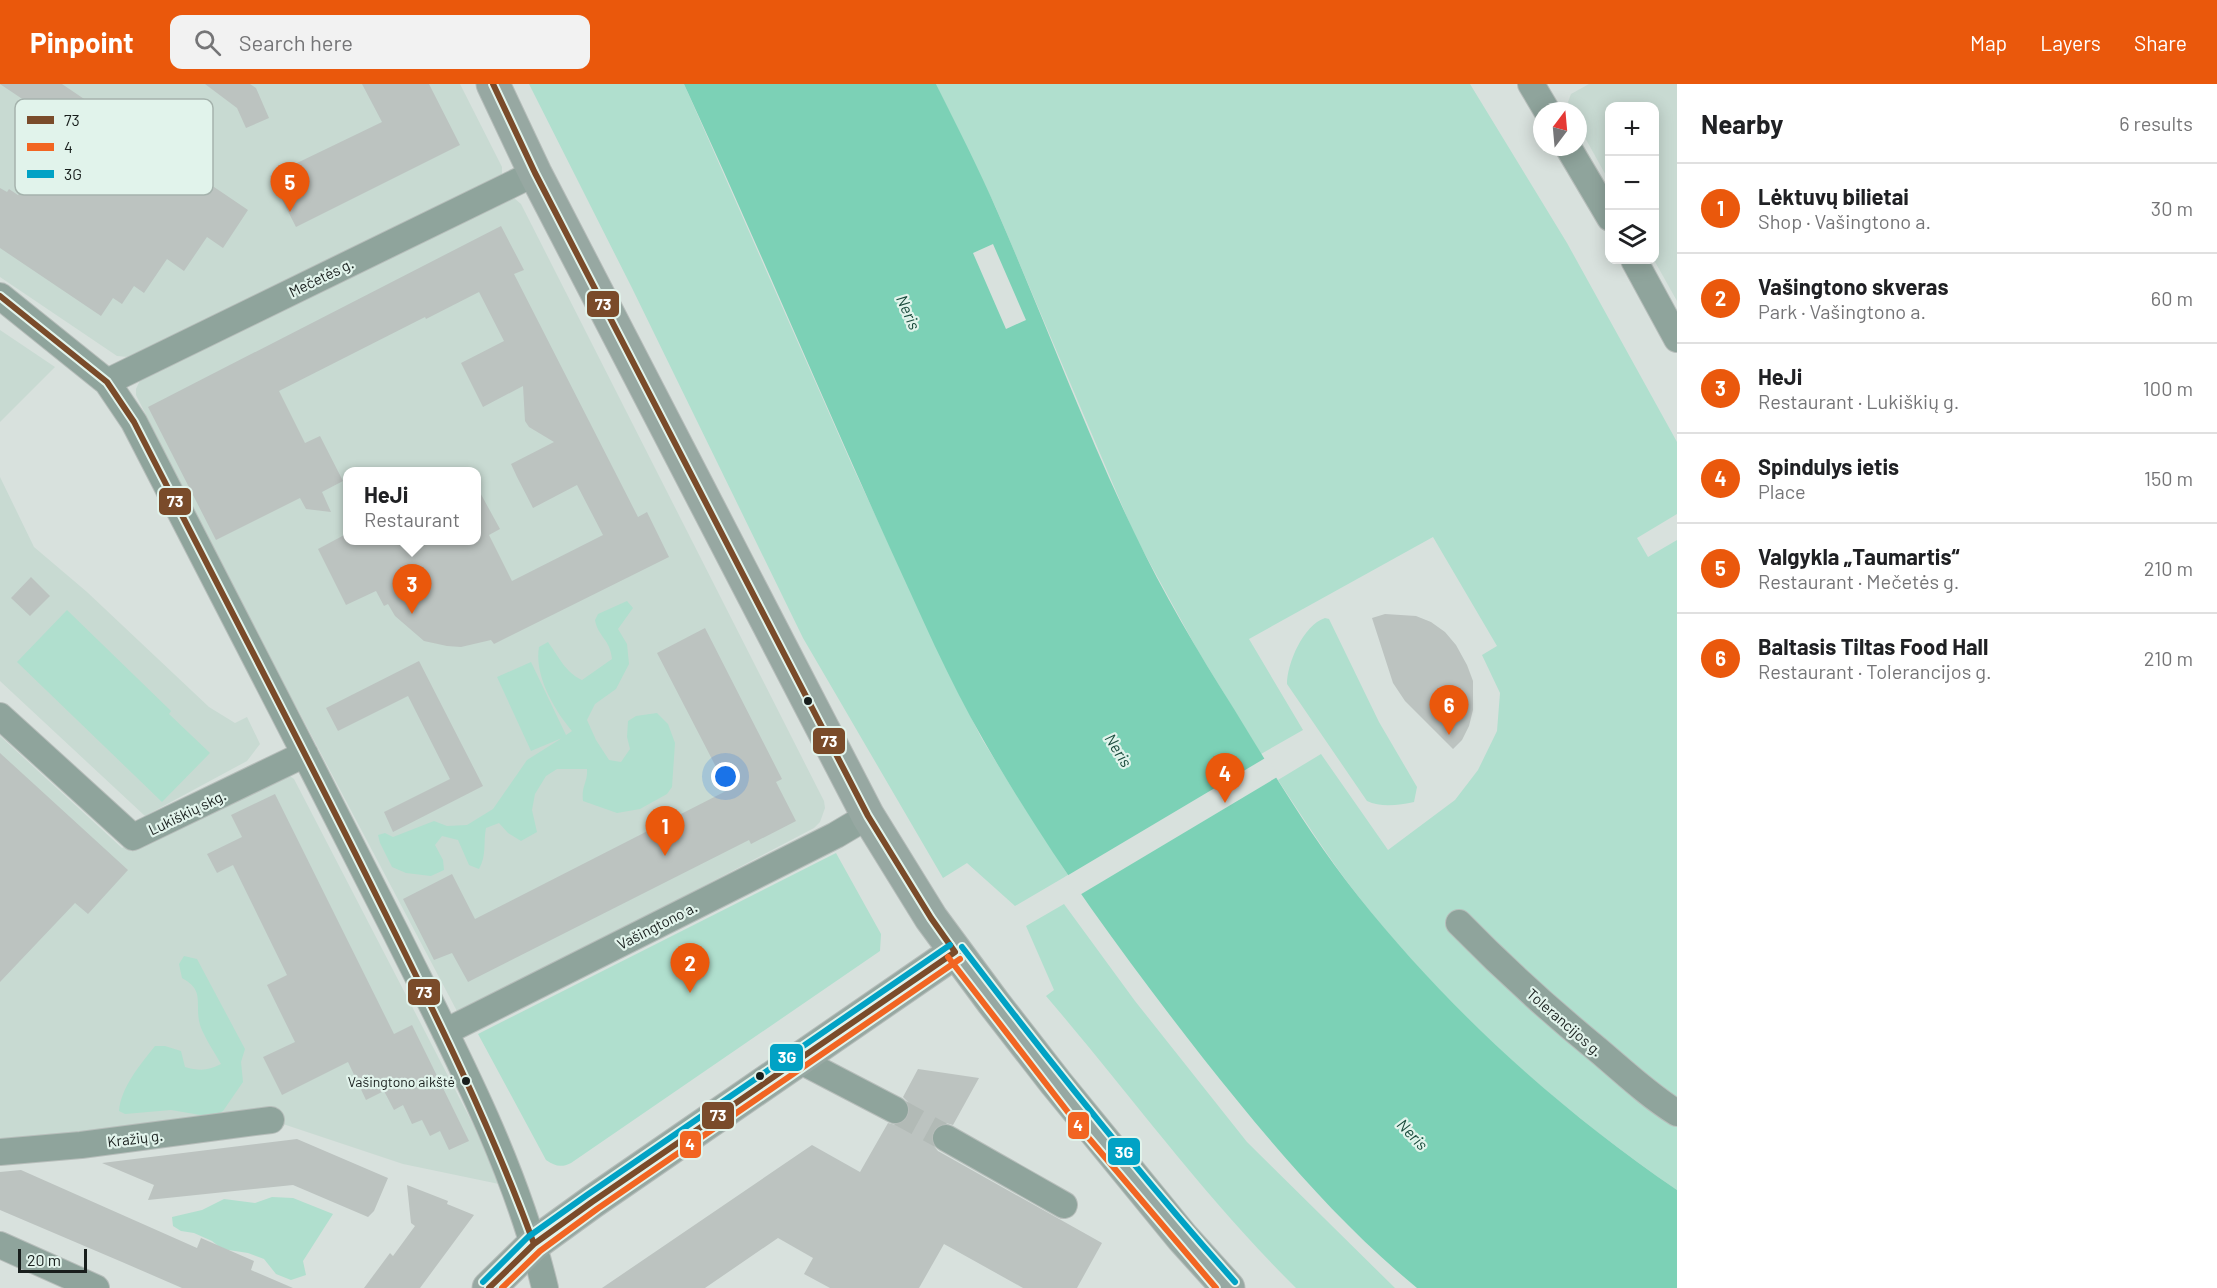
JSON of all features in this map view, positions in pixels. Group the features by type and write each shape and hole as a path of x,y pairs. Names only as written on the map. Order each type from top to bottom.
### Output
{"main road":[{"path":"493,84 535,173 868,816 931,918 955,952 1056,1083 1182,1237 1228,1288"},
{"path":"489,1288 534,1244 955,952"}],"street":[{"path":"1531,84 1541,102"},
{"path":"1573,156 1605,210"},
{"name":"Mečetės g.","path":"107,382 535,173"},
{"path":"1636,264 1677,339"},
{"path":"0,296 107,382 134,422 445,1032 515,1187 534,1244 545,1288"},
{"name":"Lukiškių skg.","path":"0,716 133,837 305,754"},
{"name":"Vašingtono a.","path":"445,1032 825,840 868,816"},
{"name":"Tolerancijos g.","path":"1459,923 1501,966 1566,1024 1629,1078 1677,1113"},
{"path":"799,1059 895,1110"},
{"name":"Kražių g.","path":"0,1152 81,1145 271,1120"},
{"path":"946,1138 1064,1205"},
{"path":"0,1245 96,1288"}],"shaded area":[{"path":"0,84 460,84 502,167 502,174 496,181 138,355 117,356 0,277"},
{"path":"529,84 684,84 852,465 951,678 982,739 1068,875 1015,906 967,863 943,878 803,638 632,288"},
{"path":"936,84 1470,84 1567,243 1677,442 1677,514 1637,538 1648,557 1677,540 1677,1190 1589,1126 1506,1055 1467,1018 1393,938 1358,896 1278,780 1321,754 1388,850 1455,800 1478,770 1497,731 1500,693 1482,655 1497,646 1433,537 1249,639 1303,730 1261,754 1198,651 1135,536 996,208"},
{"path":"1589,84 1677,84 1677,301 1656,264 1659,264 1659,102 1605,102 1605,174 1587,141 1587,102 1568,102 1571,94"},
{"path":"514,198 521,204 824,801 825,808 820,822 814,828 462,1013 458,1013 298,710 274,669 136,395 136,389 142,376 504,199"},
{"path":"0,330 55,367 0,422"},
{"path":"0,477 34,547 87,592 209,707 235,723 247,717 260,744 247,761 145,816 0,681"},
{"path":"627,601 633,608 618,629 627,644 629,664 616,689 595,704 587,720 609,760 621,762 630,749 627,737 628,721 636,716 657,713 668,724 675,743 672,787 667,794 640,809 617,813 583,801 587,769 557,769 546,776 535,794 532,810 537,832 521,841 508,833 499,823 486,828 484,854 479,869 469,865 458,840 442,836 435,845 443,860 444,870 431,876 406,873 392,867 378,835 385,833 393,837 434,821 447,826 467,825 493,809 527,760 562,738 531,751 497,677 531,662 566,735 572,731 552,703 542,680 538,658 539,647 548,642 567,669 582,680 612,659 609,647 595,620 598,614"},
{"path":"67,610 171,711 169,714 210,753 162,802 17,662"},
{"path":"1325,618 1329,619 1379,722 1417,787 1414,802 1384,805 1367,801 1287,684 1293,656 1303,637 1310,628"},
{"path":"0,736 122,848 275,773 284,772 294,779 476,1130 499,1184 403,1164 271,1120 0,1144"},
{"path":"836,853 881,934 880,951 571,1163 558,1166 546,1160 478,1034"},
{"path":"1064,904 1135,1001 1247,1142 1395,1288 1296,1288 1230,1218 1046,996 1054,990 1026,926"},
{"path":"184,956 197,959 245,1049 241,1062 243,1082 223,1111 212,1117 171,1110 125,1114 119,1111 123,1093 155,1046 165,1046 181,1051 185,1067 203,1070 221,1064 200,1025 197,993 182,978 179,964"},
{"path":"272,1197 293,1198 333,1214 303,1261 306,1275 291,1280 276,1274 264,1259 248,1253 222,1249 212,1241 173,1226 172,1217 202,1210 224,1199 255,1203"}],"water":[{"name":"Neris","path":"684,84 936,84 991,197 1098,453 1145,555 1194,644 1278,781 1358,896 1393,938 1467,1018 1589,1126 1677,1190 1677,1288 1417,1288 1331,1208 1253,1119 1203,1058 1088,904 1034,824 971,718 890,548"}],"pier":[{"path":"993,244 1026,320 1006,329 973,253"},
{"path":"1267,757 1279,776 1078,896 1065,877"}],"building":[{"path":"0,84 62,84 84,99 22,99"},
{"path":"205,84 250,84 256,88 269,118 246,128 237,108"},
{"path":"362,84 429,84 460,145 296,227 270,176 382,122"},
{"path":"213,186 248,210 223,248 207,237 184,271 167,259 144,293 134,286 122,304 113,298 101,316 0,248 0,188 7,192 9,189 15,195 213,195"},
{"path":"501,226 524,270 514,274 638,517 647,512 669,557 494,644 491,640 461,647 424,641 395,616 388,604 384,606 376,591 346,605 318,549 343,536 343,545 481,545 481,494 500,529 489,535 512,581 603,535 577,485 533,508 517,477 511,464 554,442 529,427 525,421 523,386 483,407 461,363 504,341 479,292 279,391 305,443 320,436 343,481 322,492 331,512 306,509 300,498 216,540 148,407"},
{"path":"31,577 50,596 30,616 11,598"},
{"path":"1385,614 1416,616 1431,622 1445,632 1456,645 1467,665 1473,681 1473,710 1462,740 1453,749 1405,701 1393,683 1372,618"},
{"path":"705,628 782,779 776,782 796,821 751,844 749,840 468,982 452,953 434,960 403,899 452,874 475,919 728,790 657,653"},
{"path":"419,661 483,786 393,832 384,812 450,779 408,696 338,731 326,708"},
{"path":"0,753 128,870 88,914 75,903 0,982"},
{"path":"275,794 394,1034 412,1025 469,1141 449,1150 440,1131 430,1136 422,1120 412,1124 403,1105 394,1110 384,1091 366,1100 348,1062 282,1095 263,1057 295,1042 267,985 287,975 233,865 217,873 207,854 242,837 231,815"},
{"path":"918,1069 979,1078 953,1125 946,1123 939,1125 933,1131 931,1139 938,1151 1102,1243 1077,1288 1023,1288 944,1244 919,1288 830,1288 804,1274 813,1258 778,1238 705,1288 602,1288 812,1145 860,1172 888,1123 896,1125 904,1122 908,1117 910,1109 903,1097"},
{"path":"297,1139 388,1178 374,1211 368,1217 293,1185 148,1200 154,1185 102,1163"},
{"path":"21,1170 197,1248 201,1238 254,1261 251,1270 293,1288 182,1288 0,1210 0,1172"},
{"path":"407,1185 448,1201 447,1204 474,1215 420,1288 364,1288 390,1253 393,1256 415,1226 411,1223"}],"tunnel":[{"path":"895,1110 946,1138"}],"transit line":[{"name":"73","path":"493,84 535,173 868,816 931,918 955,952"},
{"name":"73","path":"0,296 107,382 134,422 419,982 499,1155 534,1244"},
{"name":"3G","path":"483,1282 528,1237 950,945"},
{"name":"3G","path":"962,947 1095,1117 1235,1282"},
{"name":"73","path":"489,1288 534,1244 592,1202 955,952"},
{"name":"4","path":"948,957 1081,1129 1216,1288"},
{"name":"4","path":"502,1288 540,1251 597,1209 960,959"}],"place":[{"name":"Valgykla „Taumartis“","path":"290,212"},
{"name":"HeJi","path":"412,614"},
{"name":"Baltasis Tiltas Food Hall","path":"1449,735"},
{"name":"Spindulys ietis","path":"1225,803"},
{"name":"Lėktuvų bilietai","path":"665,856"},
{"name":"Vašingtono skveras","path":"690,993"},
{"name":"Vašingtono aikštė","path":"466,1081"}]}
